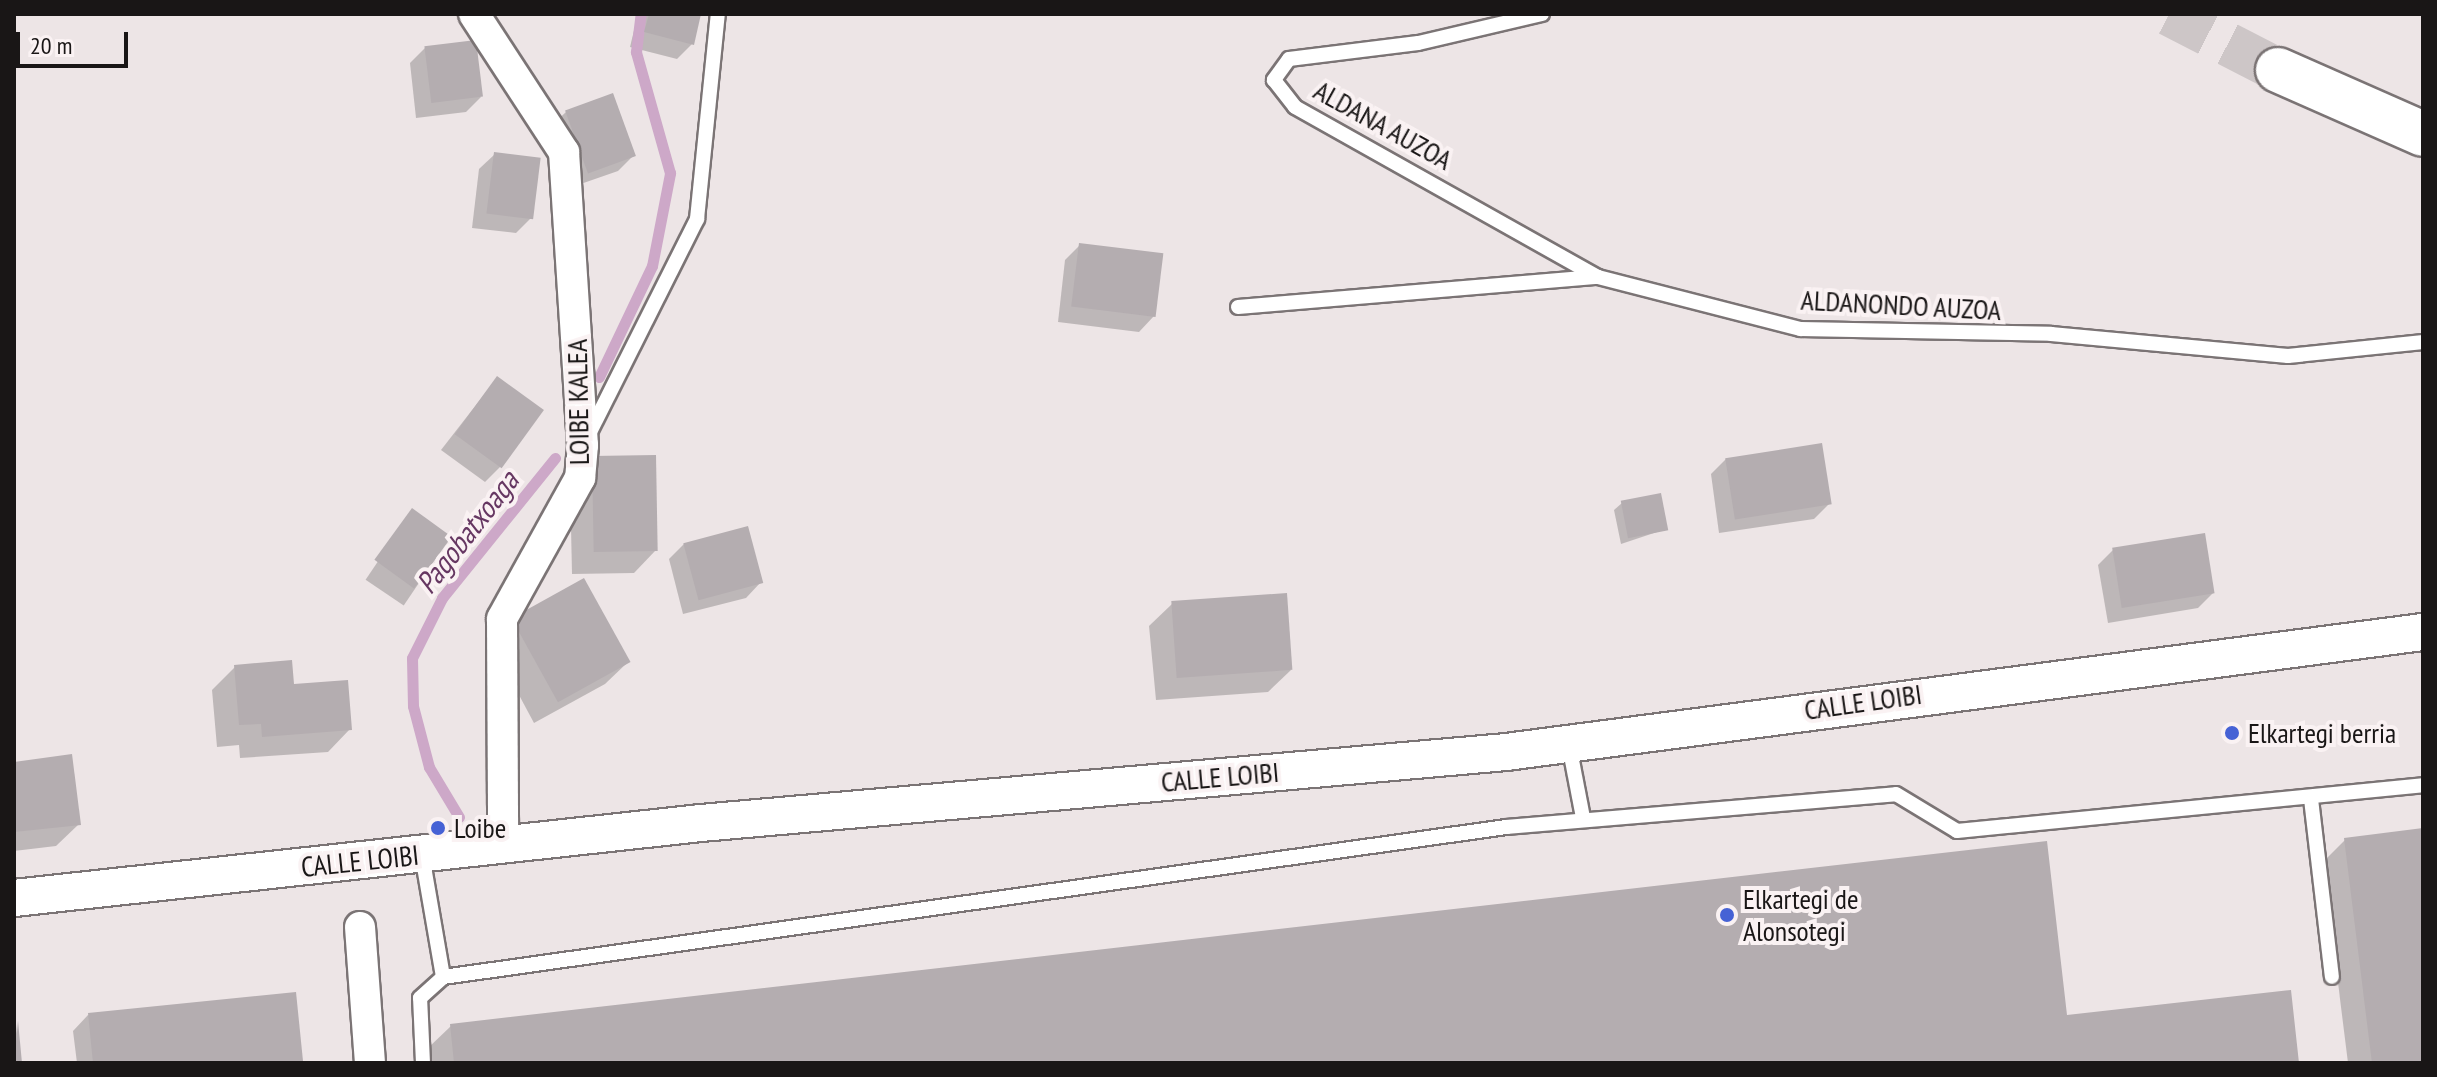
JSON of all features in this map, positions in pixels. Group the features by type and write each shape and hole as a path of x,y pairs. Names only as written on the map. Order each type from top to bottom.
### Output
{"highway":[{"path":"2278,70 2423,134"}],"street":[{"name":"LOIBE KALEA","path":"474,14 564,152 583,445 580,478 502,619 503,846"},
{"name":"CALLE LOIBI","path":"14,898 503,846 1569,744 2423,632"},
{"path":"360,927 370,1063"}],"lane":[{"path":"583,445 697,219 718,14"},
{"name":"ALDANA AUZOA","path":"1542,14 1418,43 1289,59 1274,80 1295,107 1598,277"},
{"name":"ALDANONDO AUZOA","path":"1238,307 1598,277 1800,329 2051,334 2288,356 2423,342"},
{"path":"1569,744 1583,818"},
{"path":"423,1063 420,998 443,977 1583,818 1896,794 1957,831 2311,799 2423,785"},
{"path":"2311,799 2332,977"},
{"path":"422,855 443,977"}],"building":[{"path":"649,14 701,14 694,45 644,32"},
{"path":"476,40 483,97 431,103 424,46"},
{"path":"613,93 636,156 588,173 565,110"},
{"path":"494,152 541,158 533,219 486,214"},
{"path":"1079,243 1163,253 1156,317 1071,307"},
{"path":"497,376 544,410 502,468 455,434"},
{"path":"1822,443 1832,504 1735,520 1725,458"},
{"path":"656,455 658,551 594,552 592,456"},
{"path":"1661,493 1668,530 1628,538 1621,501"},
{"path":"412,508 452,537 414,589 374,560"},
{"path":"748,526 763,583 699,600 683,543"},
{"path":"2205,533 2215,593 2122,608 2112,548"},
{"path":"584,578 631,662 558,702 511,618"},
{"path":"1287,593 1292,670 1177,678 1171,601"},
{"path":"292,660 294,684 348,680 352,730 262,737 261,724 239,725 234,665"},
{"path":"72,754 81,825 14,832 14,762"},
{"path":"2423,828 2423,1063 2372,1063 2344,838"},
{"name":"Elkartegi de Alonsotegi","path":"2047,841 2067,1015 2291,990 2299,1063 454,1063 450,1024"},
{"path":"296,992 303,1061 93,1063 88,1013"},
{"path":"18,1021 22,1063 14,1063"}],"waterway":[{"name":"Pagobatxoaga","path":"599,377 652,266 670,173 636,52 641,14"},
{"name":"Pagobatxoaga","path":"459,817 429,767 413,706 412,658 442,598 555,458"}],"tunnel":[{"path":"2169,14 2278,70"}],"place":[{"name":"Elkartegi berria","path":"2232,733"},
{"name":"Loibe","path":"438,828"},
{"name":"Elkartegi de Alonsotegi","path":"1727,915"}]}
